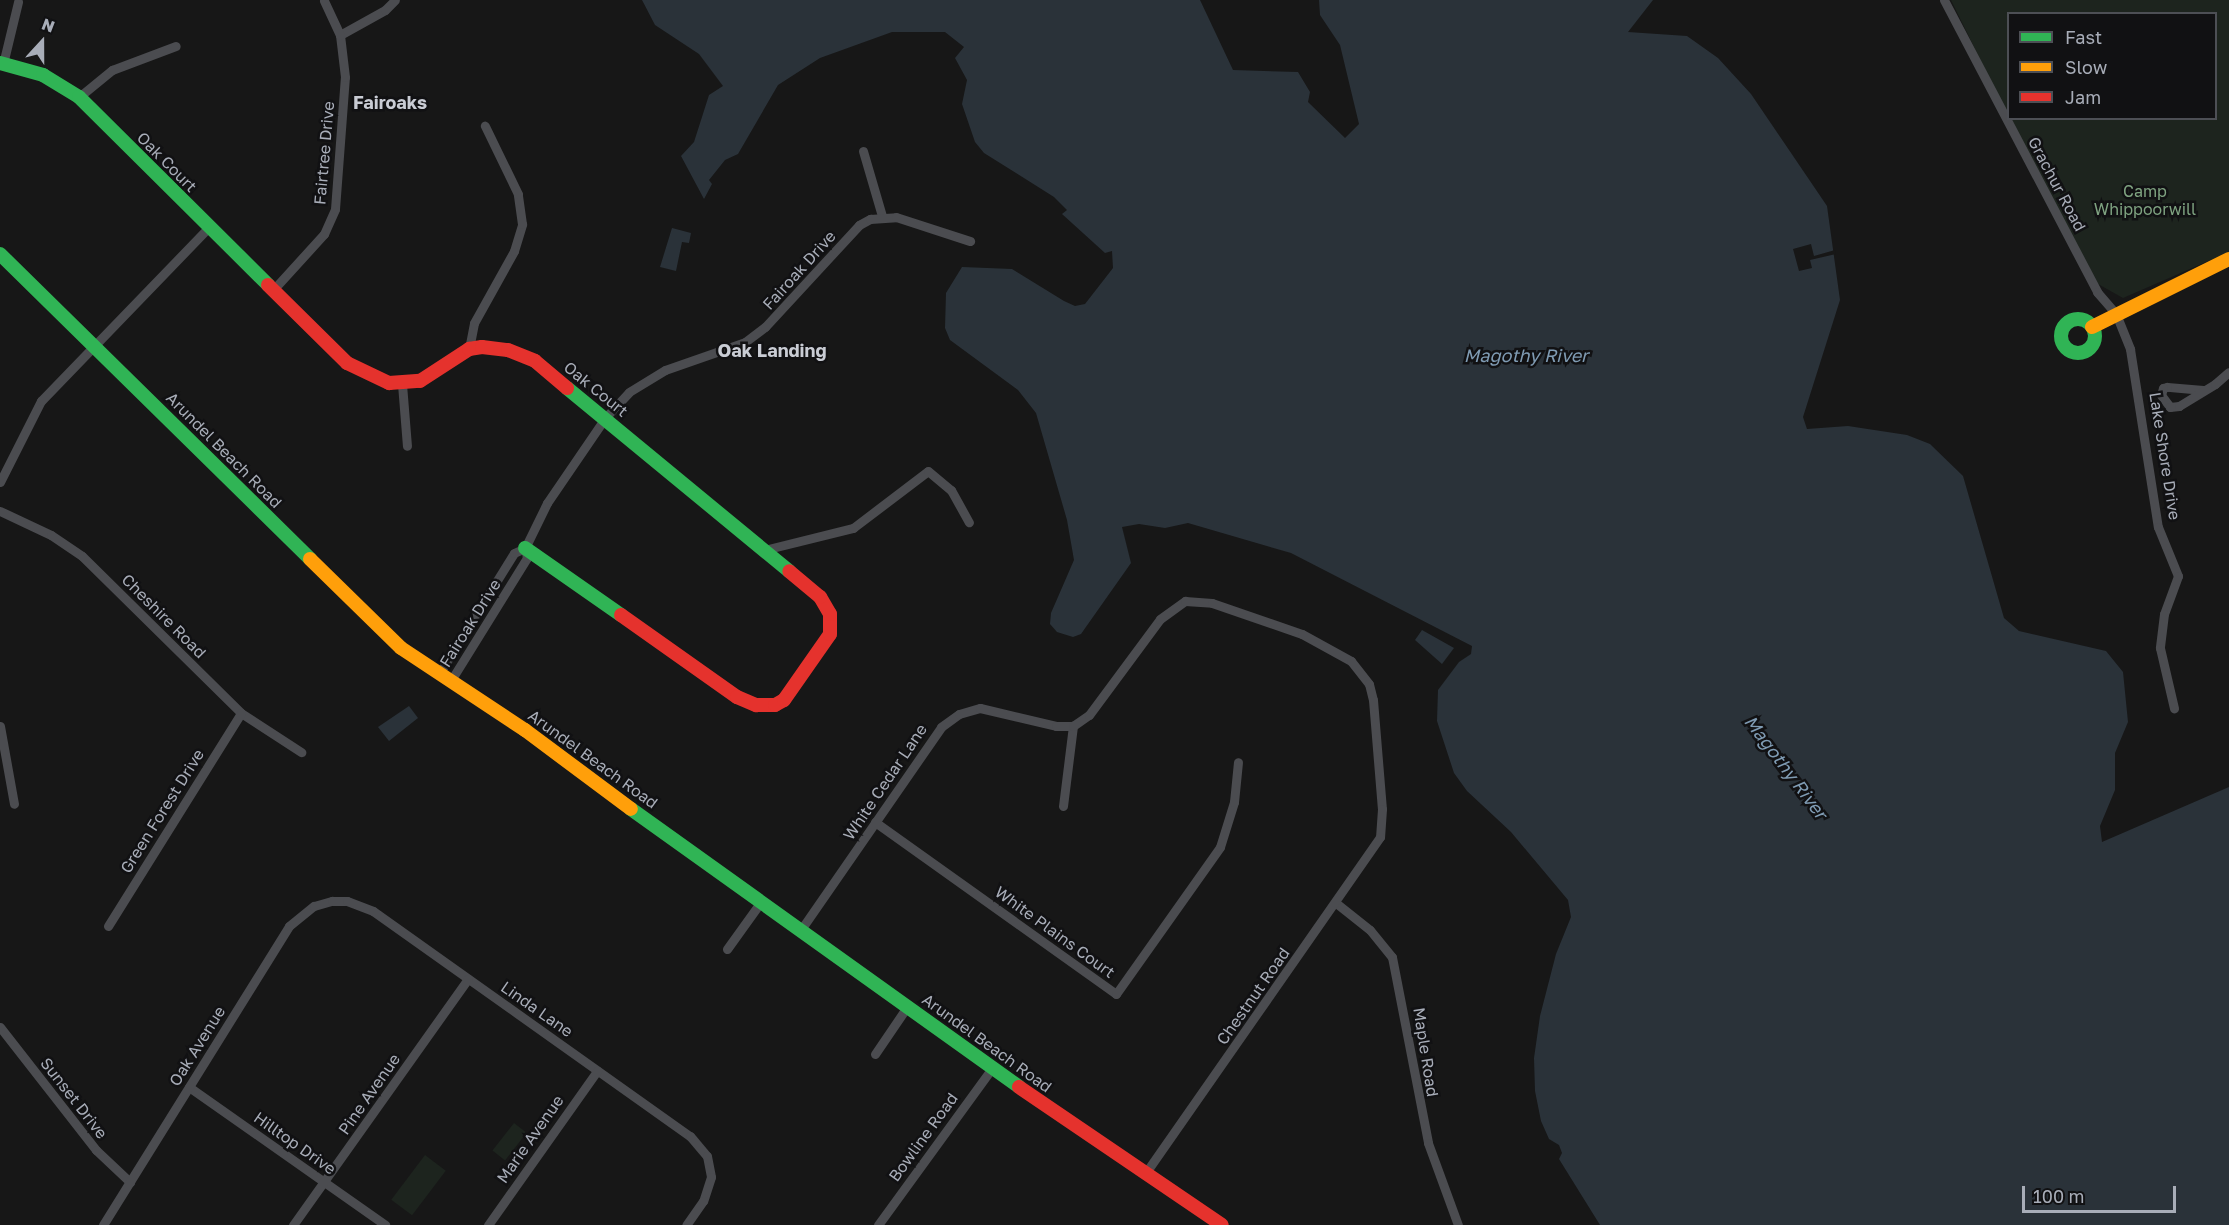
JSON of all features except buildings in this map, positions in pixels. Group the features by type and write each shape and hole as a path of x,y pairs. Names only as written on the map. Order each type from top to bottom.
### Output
{"street":[{"name":"Fairtree Drive","path":"273,290 324,234 335,209 345,77 340,35 324,0"},
{"path":"340,35 384,10 395,0"},
{"name":"Grachur Road","path":"1944,0 2097,292 2116,314"},
{"path":"2,64 18,2"},
{"path":"79,97 112,70 176,46"},
{"name":"Oak Court","path":"2,64 43,75 79,97 347,363 376,379 402,384 434,376 469,349 494,347 521,354 605,418 820,597 831,624 826,643 792,692 776,705 766,706 737,697 525,548"},
{"path":"469,349 474,323 514,252 522,224 518,194 485,126"},
{"path":"863,151 882,216 970,241"},
{"name":"Fairoak Drive","path":"444,678 527,558 525,548 547,503 605,418 647,379 722,352 765,327 859,225 882,216"},
{"path":"0,482 4,464 42,401 209,227"},
{"name":"Arundel Beach Road","path":"0,254 384,632 444,678 532,735 760,903 992,1068 1222,1225"},
{"path":"2092,327 2229,259"},
{"name":"Lake Shore Drive","path":"2116,314 2136,369 2158,527 2178,576 2164,614 2160,648 2174,708"},
{"path":"2203,390 2229,372"},
{"path":"402,384 407,446"},
{"path":"764,550 853,528 928,471 951,490 969,522"},
{"name":"Cheshire Road","path":"0,511 51,535 82,556 241,713 301,752"},
{"name":"Fairoak Drive","path":"444,678 514,553 525,548"},
{"name":"Chestnut Road","path":"1073,726 1089,715 1160,619 1185,601 1212,603 1302,634 1351,661 1369,684 1381,834 1336,903 1146,1173"},
{"name":"White Cedar Lane","path":"800,931 941,726 959,714 991,708 1056,726 1073,726"},
{"name":"Green Forest Drive","path":"108,926 241,713"},
{"path":"0,726 14,804"},
{"path":"1063,806 1073,726"},
{"name":"White Plains Court","path":"876,822 1116,994 1220,847 1234,802 1238,762"},
{"name":"Linda Lane","path":"332,901 347,901 374,911 690,1136 710,1164 709,1188 686,1225"},
{"name":"Oak Avenue","path":"103,1225 289,926 314,906 332,901"},
{"path":"727,949 760,903"},
{"name":"Maple Road","path":"1336,903 1370,930 1392,957 1401,992 1428,1143 1458,1225"},
{"name":"Pine Avenue","path":"293,1225 468,979"},
{"path":"875,1054 907,1007"},
{"name":"Sunset Drive","path":"0,1027 96,1150 130,1182"},
{"name":"Bowline Road","path":"878,1225 992,1068"},
{"name":"Marie Avenue","path":"488,1225 597,1071"},
{"name":"Hilltop Drive","path":"189,1087 385,1225"}],"green space":[{"name":"Camp Whippoorwill","path":"1951,0 2229,0 2229,252 2123,298 2098,284 2011,120 2217,120 2217,12 2007,12 2007,114"},
{"path":"514,1123 527,1133 505,1160 492,1151"},
{"path":"425,1155 446,1171 412,1215 391,1200"}],"water":[{"name":"Magothy River","path":"642,0 1200,0 1233,70 1298,72 1310,92 1308,102 1345,138 1359,124 1340,45 1320,15 1319,0 1653,0 1628,32 1687,36 1718,58 1751,94 1827,206 1840,300 1803,417 1807,429 1848,426 1907,435 1930,444 1963,476 2004,618 2019,631 2106,651 2123,672 2128,722 2115,753 2115,790 2100,826 2102,842 2229,787 2229,1225 1600,1225 1559,1159 1562,1153 1559,1145 1549,1139 1541,1121 1535,1091 1534,1058 1540,1016 1556,954 1571,917 1568,900 1511,832 1467,791 1454,773 1437,721 1438,690 1459,662 1471,654 1472,646 1291,553 1188,523 1165,528 1139,524 1122,527 1131,563 1081,634 1073,637 1057,632 1050,624 1051,613 1074,560 1067,520 1036,413 1018,390 950,340 945,328 946,293 962,267 1012,269 1064,301 1075,306 1085,304 1113,268 1112,251 1105,253 1062,214 1067,210 1054,197 984,153 975,142 962,104 967,80 955,58 964,47 945,32 892,32 820,58 778,85 738,154 725,160 709,180 712,184 704,199 681,156 694,142 709,95 723,86 699,54 655,25"},
{"path":"672,228 691,233 689,243 682,242 676,271 660,267"},
{"path":"1422,630 1454,648 1442,664 1415,640"},
{"path":"409,706 418,718 389,741 378,727"}],"pier":[{"path":"1811,244 1814,256 1835,250 1836,254 1810,260 1812,268 1799,271 1793,249"}],"traffic: fast":[{"path":"0,63 43,75 79,97 268,285"},
{"path":"0,254 310,559"},
{"path":"2078,319 2090,324 2095,336 2090,348 2078,353 2066,348 2061,336 2066,324 2078,319"},
{"path":"567,388 789,571"},
{"path":"525,548 621,615"},
{"path":"631,809 1019,1087"}],"traffic: slow":[{"path":"2092,327 2229,259"},
{"path":"310,559 401,648 525,730 631,809"}],"traffic: jam":[{"path":"268,285 347,363 389,383 420,381 469,349 482,347 508,350 535,361 567,388"},
{"path":"621,615 737,697 756,705 775,705 784,700 830,634 830,614 820,597 789,571"},
{"path":"1019,1087 1222,1225"}],"district":[{"name":"Fairoaks","path":"390,102"},
{"name":"Oak Landing","path":"772,350"}]}
